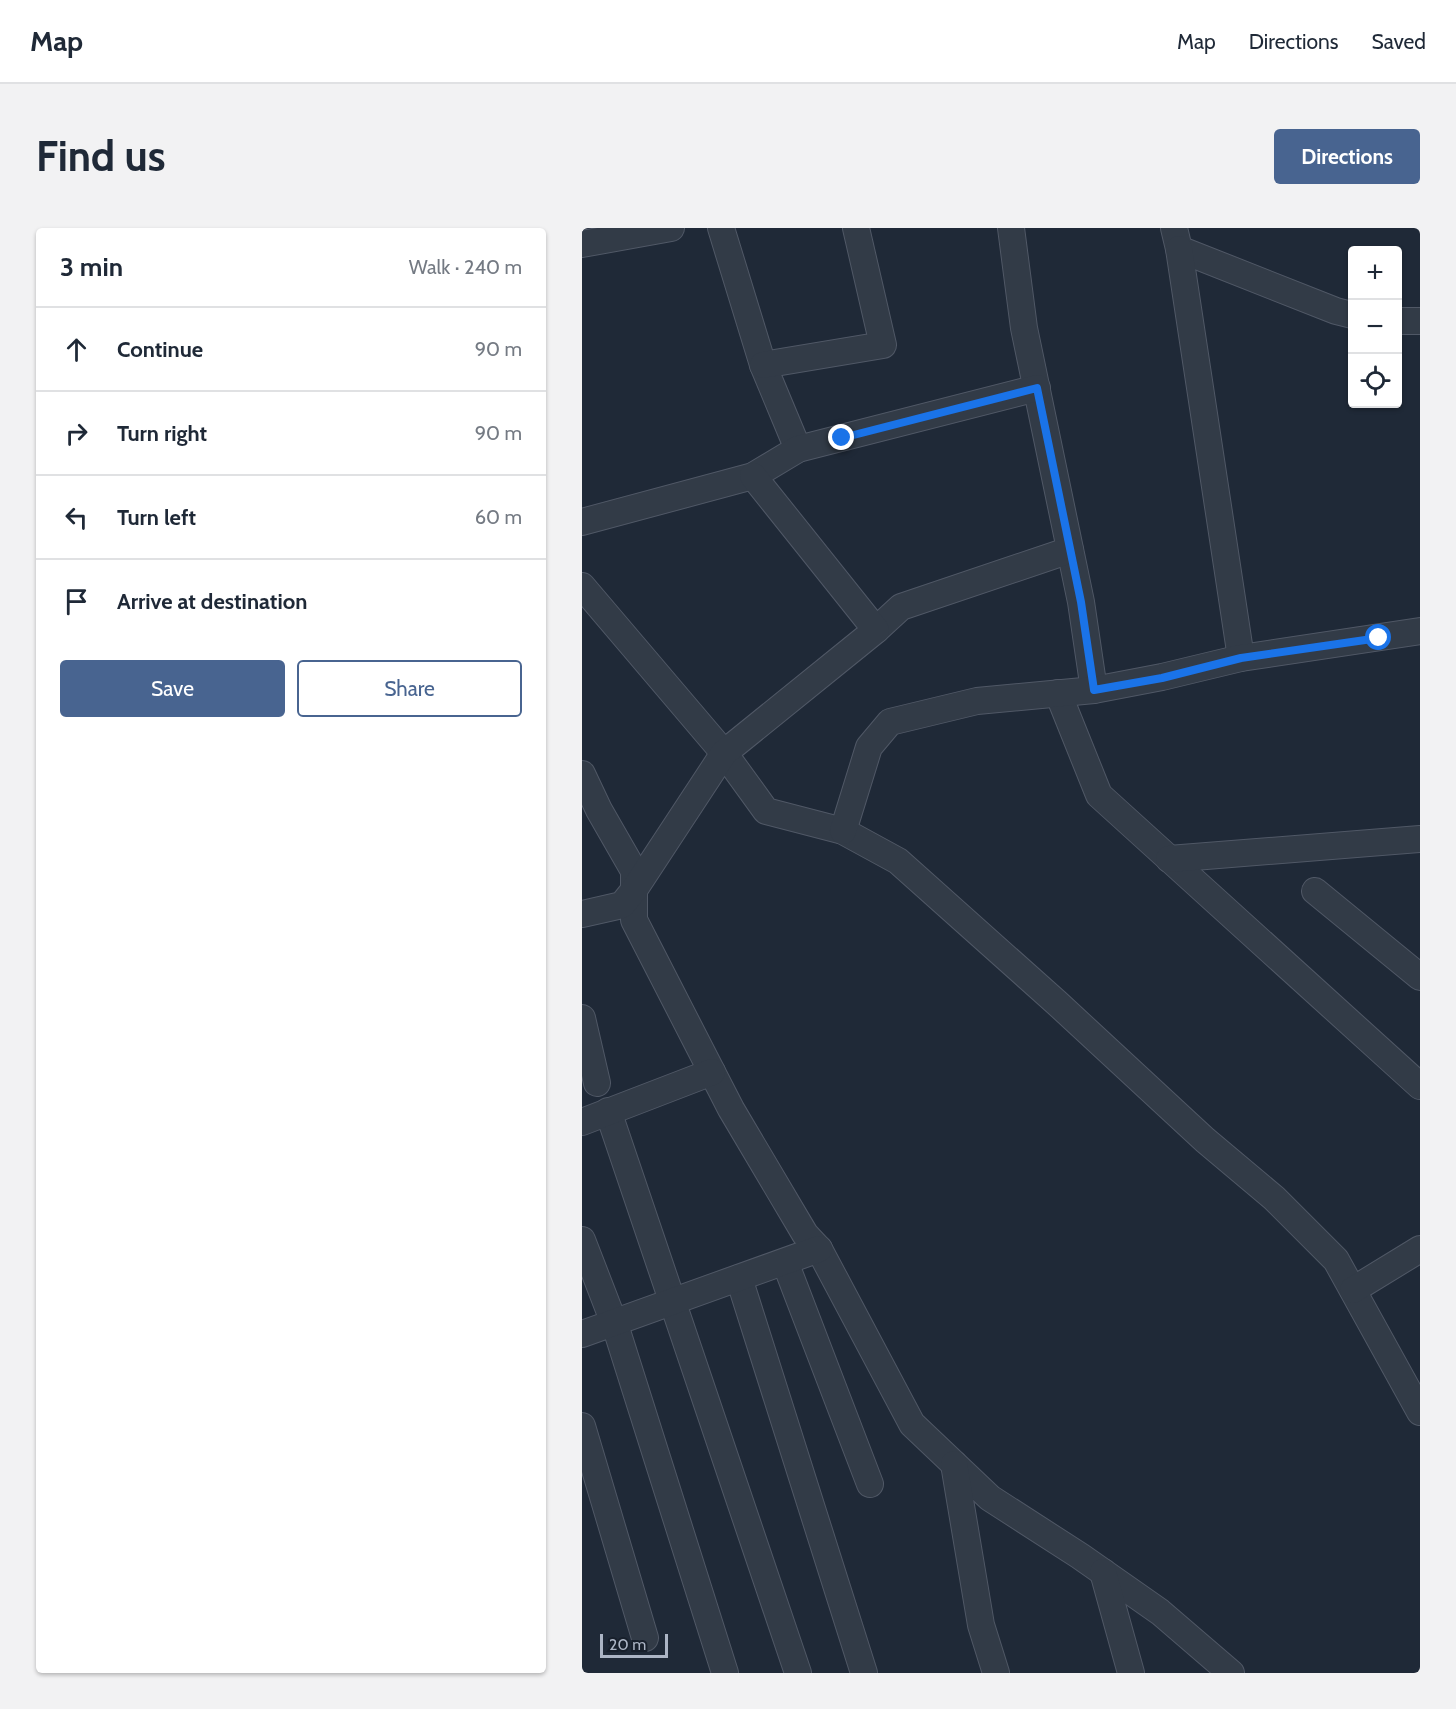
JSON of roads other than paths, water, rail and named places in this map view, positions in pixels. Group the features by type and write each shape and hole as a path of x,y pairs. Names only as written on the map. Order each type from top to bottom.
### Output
{"street":[{"path":"582,244 671,228"},
{"path":"721,228 763,365 798,449"},
{"path":"763,365 883,345 856,228"},
{"path":"1011,228 1024,328 1081,602 1094,690"},
{"path":"1177,239 1336,311 1348,314"},
{"path":"1177,239 1241,658"},
{"path":"582,522 753,476 798,449 1037,388"},
{"path":"753,476 876,630"},
{"path":"582,914 622,905 724,753 876,630 901,607 1070,550"},
{"path":"582,586 724,753 766,811 843,831 898,861 1204,1140 1274,1198 1336,1260 1420,1412"},
{"path":"843,831 869,747 890,722 977,700 1094,690 1162,678 1241,658 1420,631"},
{"path":"1058,693 1099,795 1420,1086"},
{"path":"582,774 599,810 634,871 634,920 731,1110 800,1224 819,1249 912,1424 990,1498 1160,1612 1231,1673"},
{"path":"1169,859 1420,838"},
{"path":"1315,891 1420,977"},
{"path":"582,1017 597,1083"},
{"path":"582,1122 712,1072"},
{"path":"608,1111 798,1673"},
{"path":"582,1240 615,1324 725,1673"},
{"path":"582,1334 819,1249"},
{"path":"1353,1290 1420,1249"},
{"path":"784,1262 870,1484"},
{"path":"739,1278 864,1673"},
{"path":"582,1426 645,1638"},
{"path":"954,1464 981,1625 996,1673"},
{"path":"1103,1572 1131,1673"}]}
